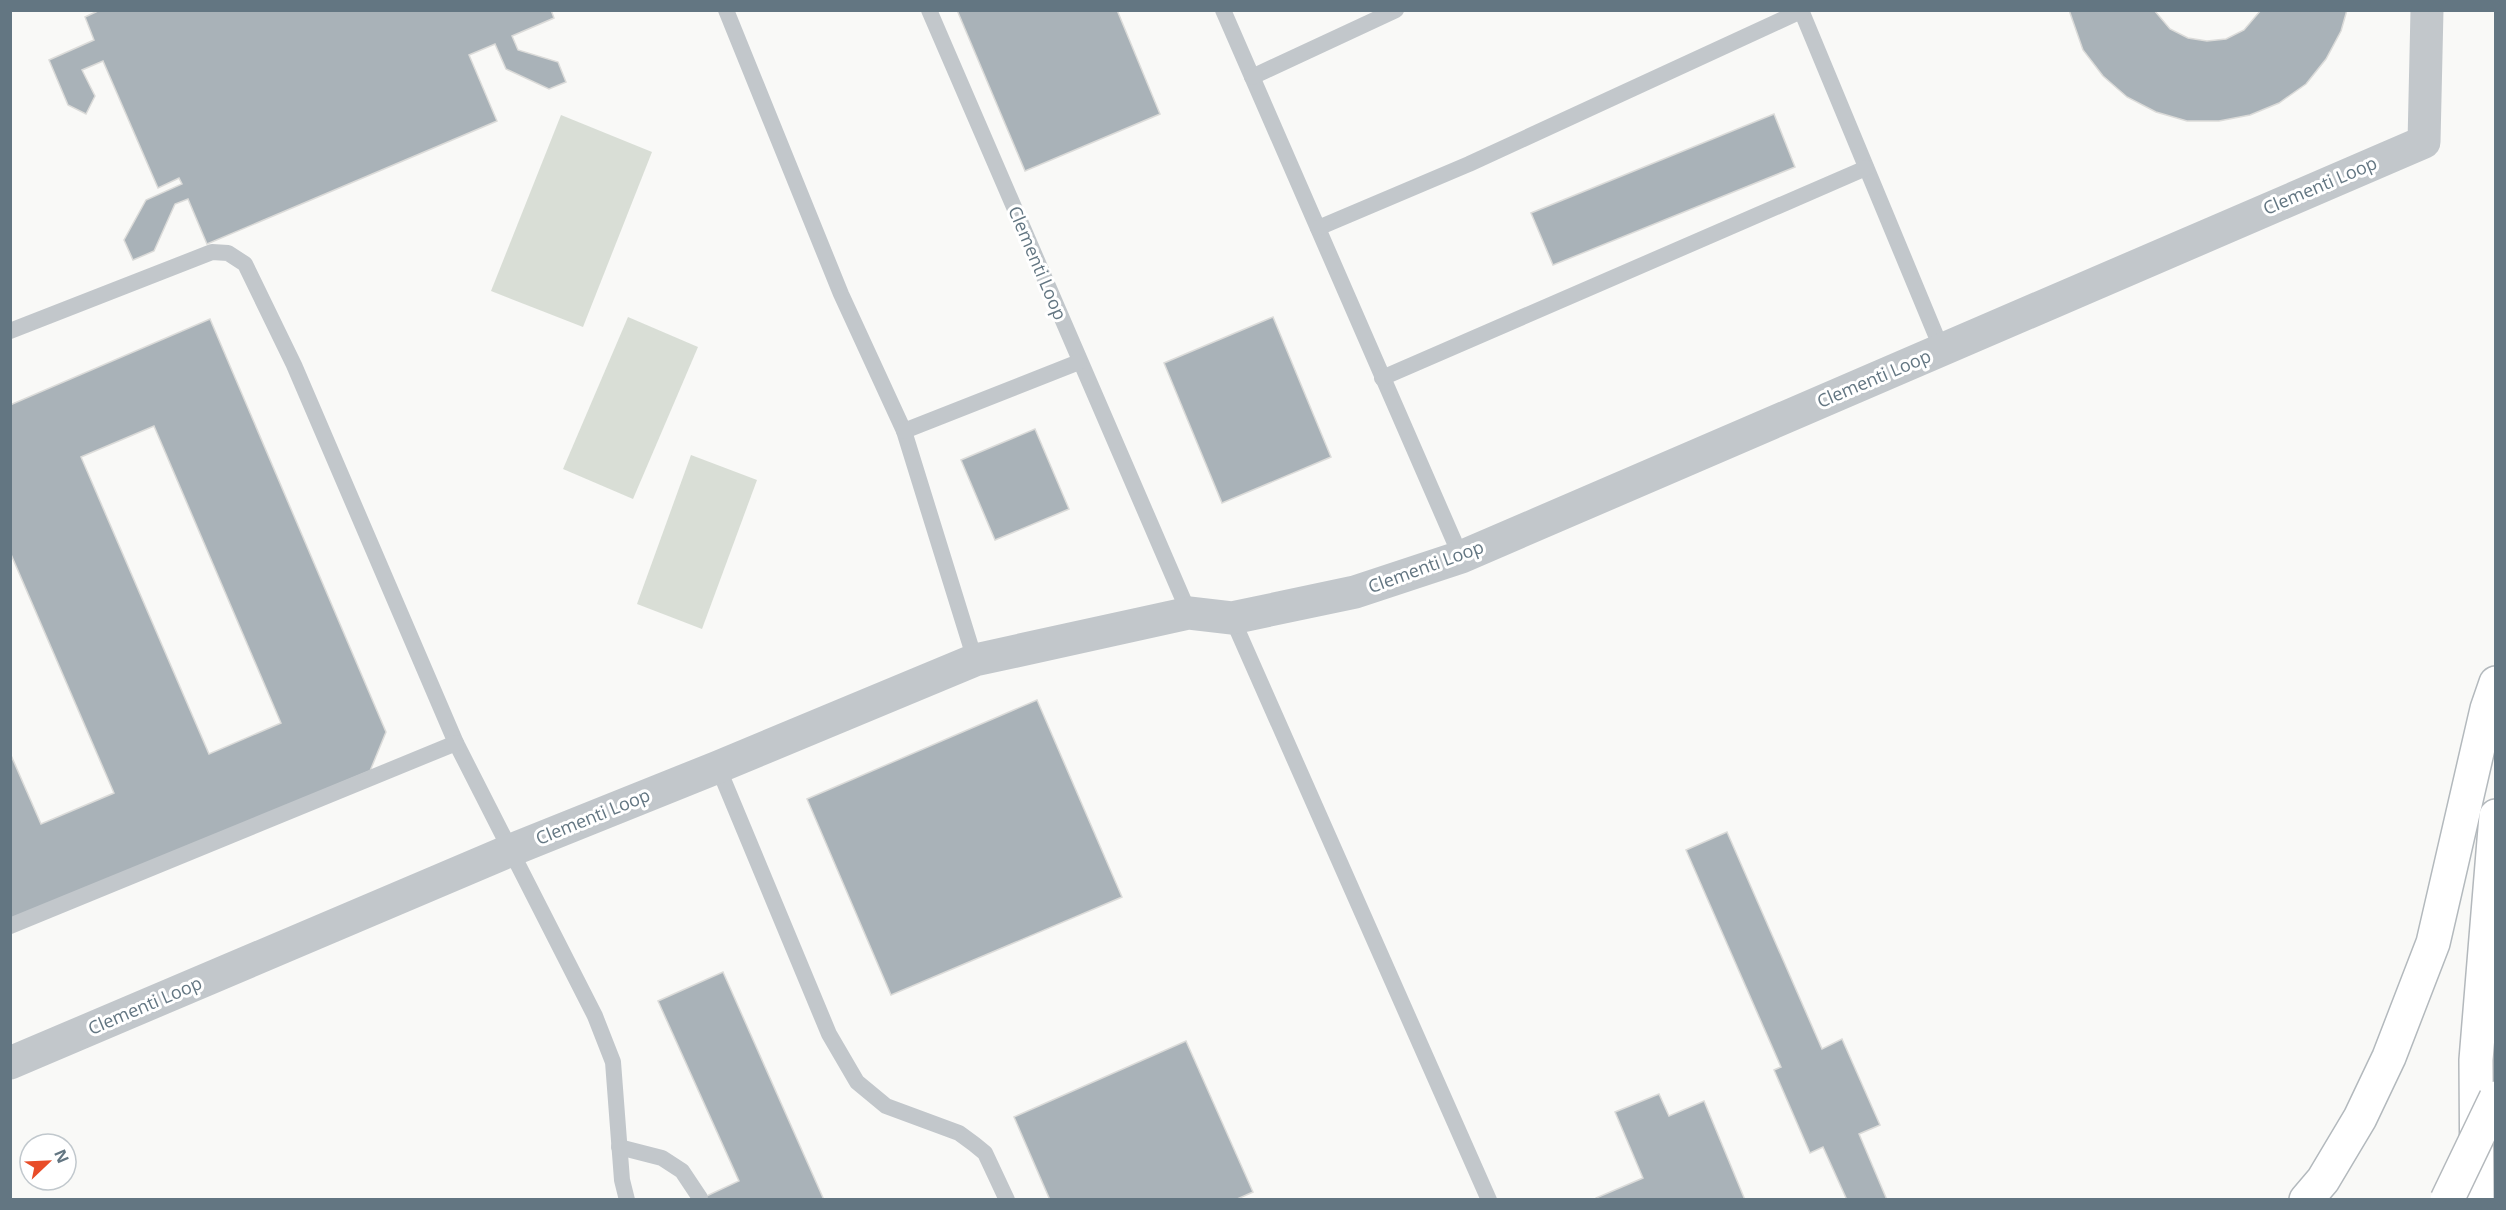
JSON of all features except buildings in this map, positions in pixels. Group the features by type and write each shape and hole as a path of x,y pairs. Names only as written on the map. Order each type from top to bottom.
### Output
{"main road":[{"path":"2306,1200 2323,1179 2360,1118 2389,1057 2433,943 2487,709 2496,683"},
{"path":"2477,1200 2476,1060 2496,816"},
{"path":"2447,1200 2496,1098"}],"street":[{"name":"Clementi Loop","path":"10,1063 509,851 975,660 1190,613 1232,618 1355,592 1461,557 2424,142 2427,10"}],"lane":[{"path":"726,10 842,294 904,431 975,660"},
{"name":"Clementi Loop","path":"929,10 1079,362 1131,475 1190,613"},
{"path":"1223,10 1461,557"},
{"path":"1252,77 1396,10"},
{"path":"1318,228 1480,159 1801,11 1942,350"},
{"path":"1382,378 1866,168"},
{"path":"10,331 212,252 228,253 245,264 294,365 456,743 595,1016 613,1062 622,1179 627,1200"},
{"path":"904,431 1079,362"},
{"path":"1232,618 1489,1200"},
{"path":"10,926 456,743"},
{"path":"718,767 829,1034 857,1082 885,1106 959,1133 974,1144 985,1153 1007,1200"},
{"path":"619,1147 662,1158 682,1171 700,1198"}],"shaded area":[{"path":"561,115 652,152 583,327 491,291"},
{"path":"628,317 698,347 633,499 563,469"},
{"path":"691,455 757,480 702,629 637,604"}]}
